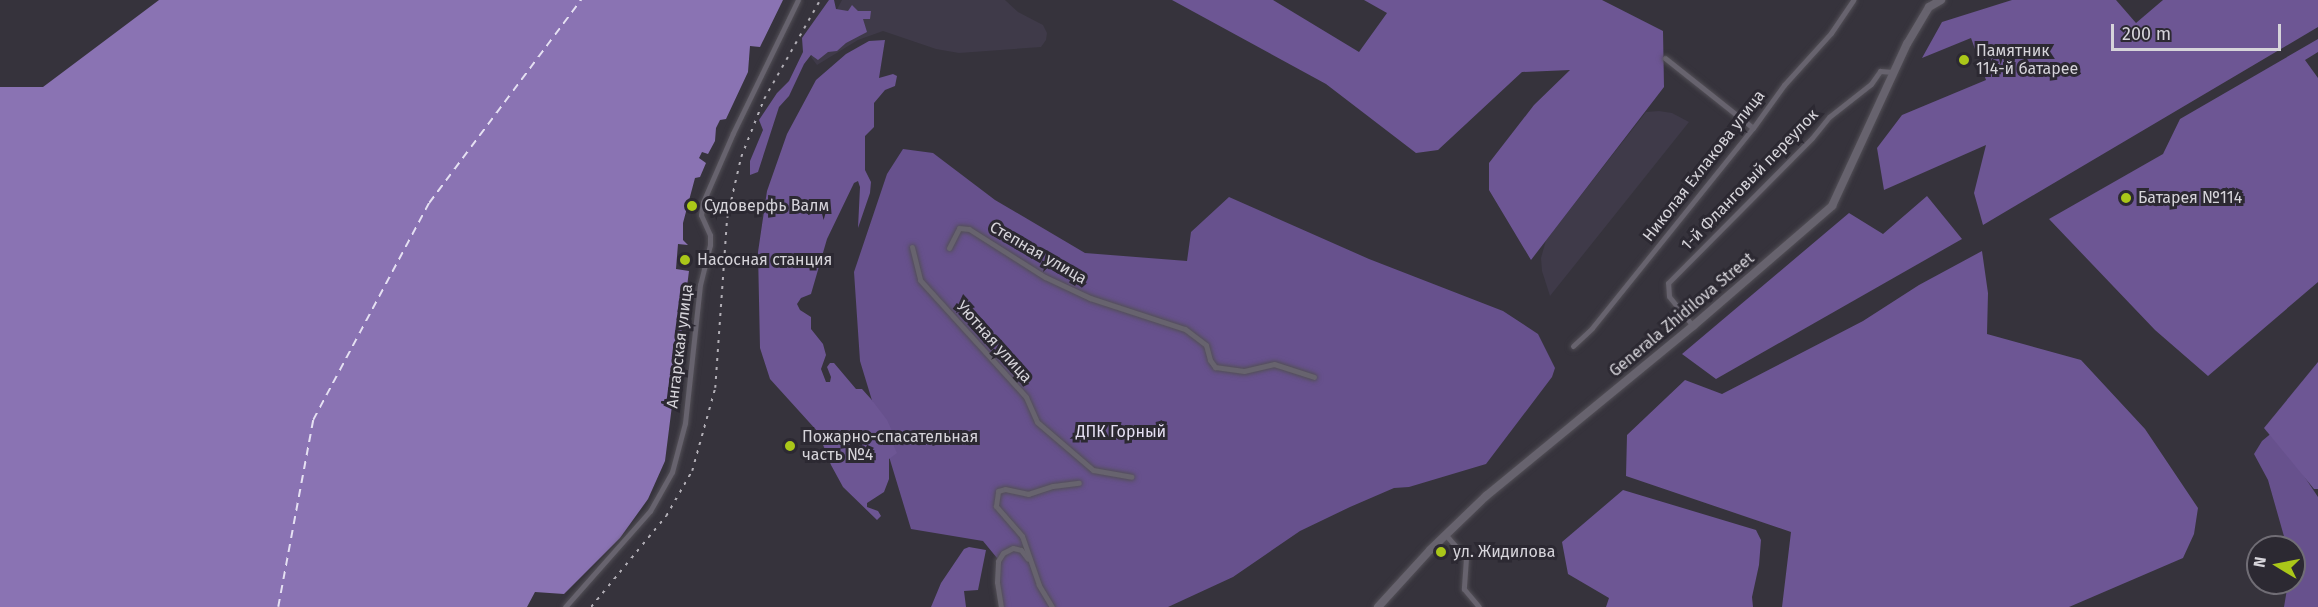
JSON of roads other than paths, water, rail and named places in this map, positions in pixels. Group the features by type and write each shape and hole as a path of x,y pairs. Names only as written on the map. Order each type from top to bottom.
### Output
{"main road":[{"name":"Generala Zhidilova Street","path":"1378,607 1445,534 1486,496 1694,326 1832,206 1867,136 1893,72 1929,7 1941,0"}],"street":[{"name":"Ангарская улица","path":"565,607 650,511 672,472 685,423 700,285 710,245 710,235 701,215 703,202 733,133 798,0"},
{"name":"Николая Ехлакова улица","path":"1573,346 1592,328 1753,128 1784,85 1831,33 1852,0"},
{"path":"1665,58 1753,128"},
{"name":"1-й Фланговый переулок","path":"1694,326 1669,296 1668,283 1812,138 1829,117 1871,84 1880,71 1893,72"},
{"name":"Степная улица","path":"949,248 959,228 969,229 1045,277 1090,298 1185,329 1206,345 1210,360 1215,367 1244,370 1274,364 1314,377"},
{"name":"Уютная улица","path":"912,247 920,280 1026,397 1036,422 1093,470 1131,477"},
{"path":"1052,607 1039,585 1022,536 996,506 998,491 1005,489 1028,494 1053,486 1079,483"},
{"path":"1445,534 1466,558 1464,589 1479,607"},
{"path":"1001,607 997,582 998,561 1003,553 1018,549 1031,563"}],"railway":[{"path":"591,607 666,516 692,471 715,388 727,218 741,157 764,99 820,0"}],"place":[{"name":"Памятник 114-й батарее","path":"1964,60"},
{"name":"Батарея №114","path":"2126,198"},
{"name":"Судоверфь Валм","path":"692,206"},
{"name":"Насосная станция","path":"685,260"},
{"name":"Пожарно-спасательная часть №4","path":"790,446"},
{"name":"ул. Жидилова","path":"1441,552"}],"park label":[{"name":"ДПК Горный","path":"1121,432"}]}
